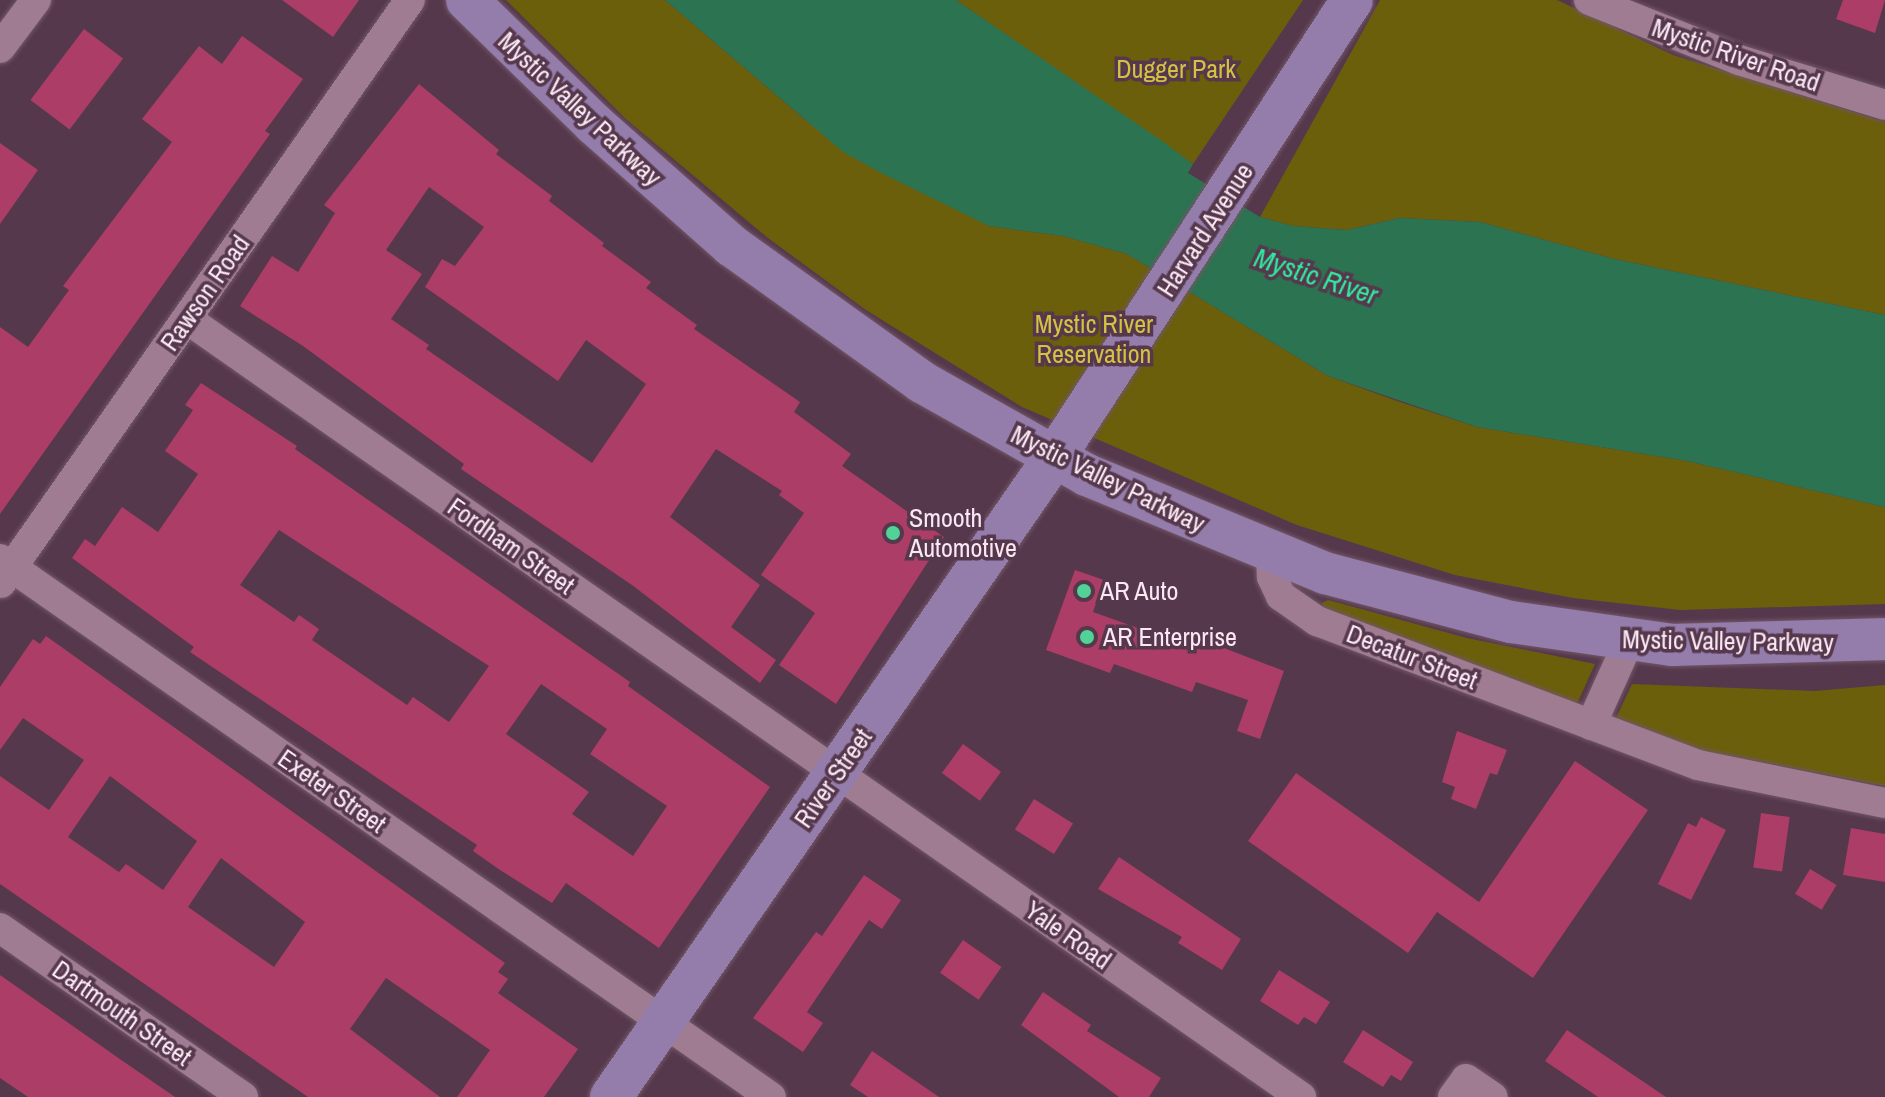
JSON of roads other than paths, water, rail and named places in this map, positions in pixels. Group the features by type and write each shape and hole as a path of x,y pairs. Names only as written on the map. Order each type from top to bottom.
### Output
{"main road":[{"name":"Mystic Valley Parkway","path":"467,0 606,135 732,246 922,382 1054,458 1271,553 1444,607 1629,641 1756,646 1885,639"},
{"name":"Harvard Avenue","path":"1054,458 1352,0"},
{"name":"River Street","path":"611,1097 1054,458"}],"street":[{"path":"0,48 36,0"},
{"name":"Rawson Road","path":"4,571 187,319 410,0"},
{"name":"Mystic River Road","path":"1589,0 1725,55 1885,105"},
{"name":"Fordham Street","path":"187,319 835,774"},
{"name":"Decatur Street","path":"1271,553 1272,577 1288,603 1356,636 1698,765 1885,803"},
{"name":"Exeter Street","path":"4,571 771,1097"},
{"path":"1591,725 1629,641"},
{"name":"Yale Road","path":"835,774 1301,1097"},
{"name":"Dartmouth Street","path":"0,928 243,1097"},
{"path":"1459,1088 1493,1097"}],"water":[{"name":"Mystic River","path":"665,0 956,0 1193,164 1188,173 1260,217 1293,226 1347,230 1400,218 1480,222 1614,259 1885,315 1885,507 1687,461 1477,427 1328,376 1127,254 1063,236 989,226 843,152"}],"place":[{"name":"Smooth Automotive","path":"893,533"},
{"name":"AR Auto","path":"1084,591"},
{"name":"AR Enterprise","path":"1087,637"}],"park label":[{"name":"Dugger Park","path":"1176,69"},
{"name":"Mystic River Reservation","path":"1094,339"}]}
